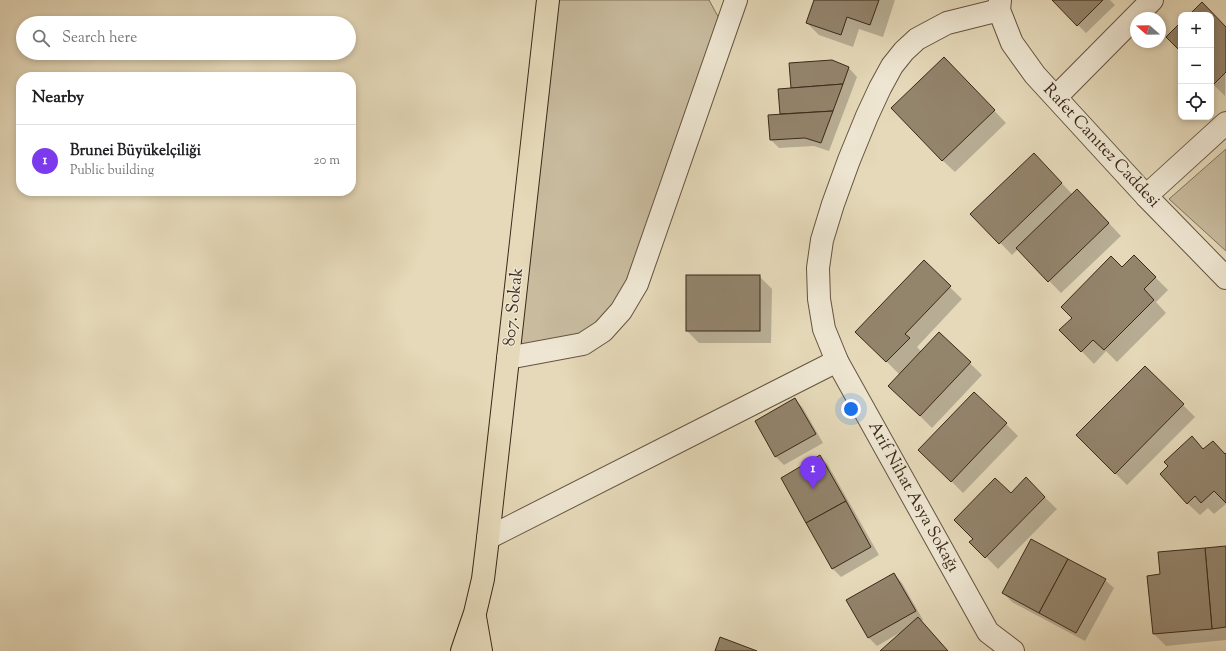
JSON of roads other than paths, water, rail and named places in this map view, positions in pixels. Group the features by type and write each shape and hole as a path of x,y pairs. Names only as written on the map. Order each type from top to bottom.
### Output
{"main road":[{"name":"807. Sokak","path":"462,651 475,613 483,579 548,0"},
{"name":"807. Sokak","path":"475,613 481,651"}],"street":[{"path":"508,358 584,344 603,330 621,311 636,284 736,0"},
{"path":"1056,97 1152,0"},
{"name":"Rafet Canıtez Caddesi","path":"1000,5 1012,43 1036,75 1146,196 1226,278"},
{"name":"Arif Nihat Asya Sokağı","path":"1000,5 947,23 917,39 904,51 892,66 877,95 852,153 833,204 822,240 818,268 820,306 824,329 837,361 988,632 1012,651"},
{"path":"1146,196 1226,123"},
{"path":"488,538 837,361"}],"place":[{"name":"Brunei Büyükelçiliği","path":"813,489"}]}
